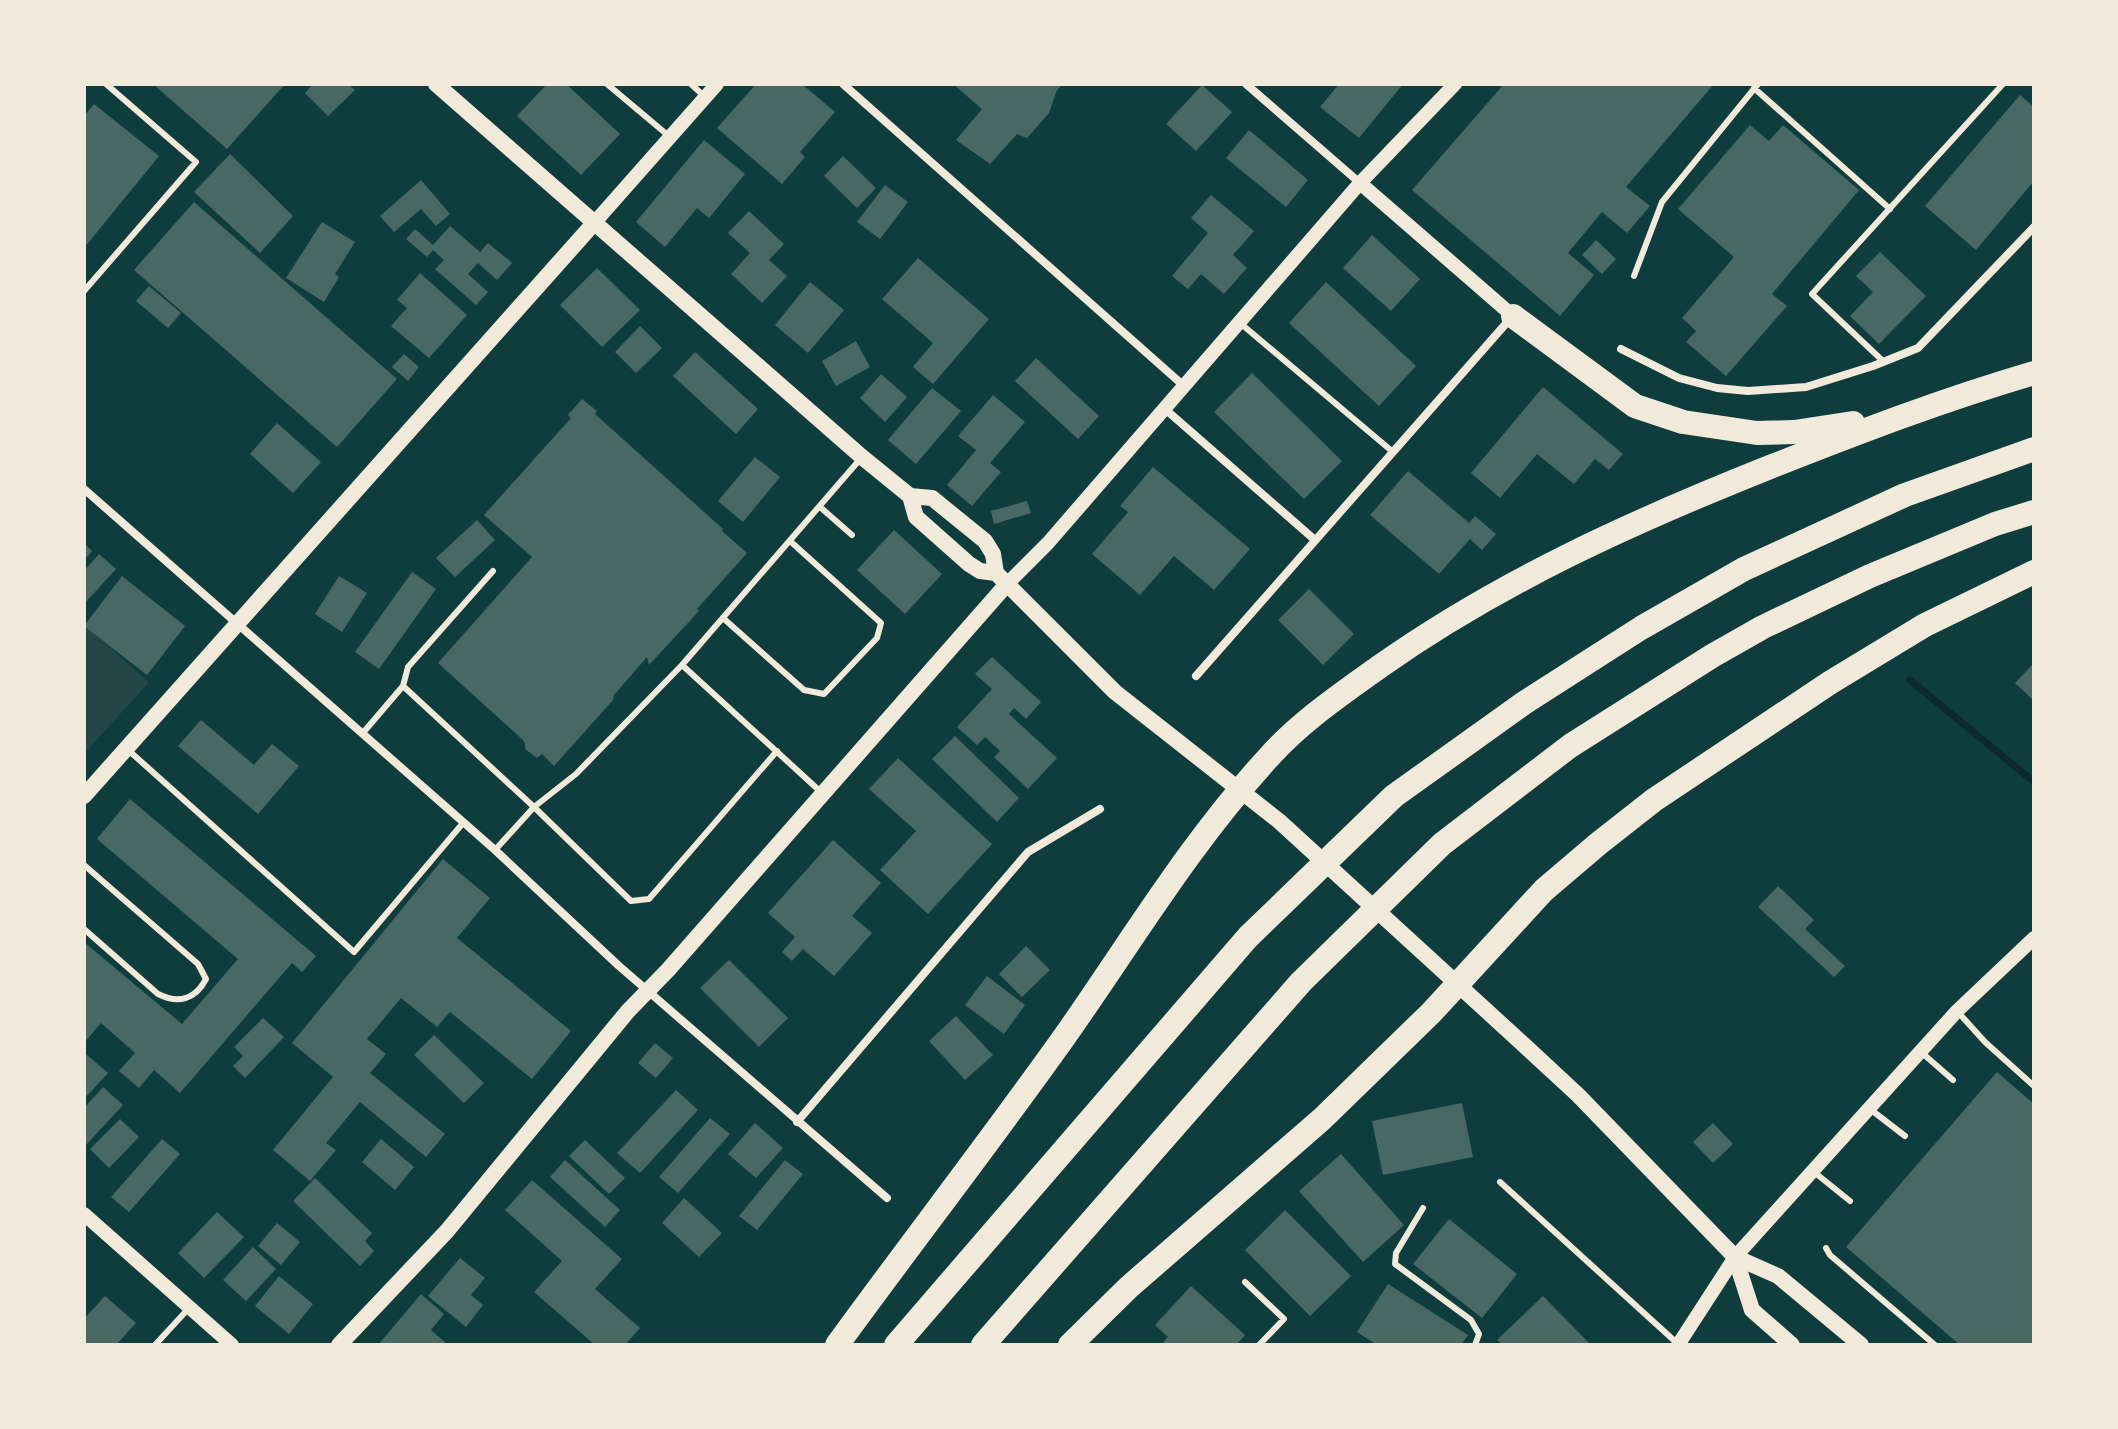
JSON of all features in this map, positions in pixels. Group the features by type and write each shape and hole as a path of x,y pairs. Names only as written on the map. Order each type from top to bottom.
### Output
{"highway":[{"path":"1513,316 1635,406 1683,422 1757,433 1794,432 1910,412"},
{"path":"837,1345 1065,1036 1178,870 1269,756 1318,711 1398,654 1478,603 1578,549 1659,512 1910,412 2034,373"},
{"path":"896,1345 1248,937 1394,796 1524,703 1641,628 1744,569 1905,495 2034,449"},
{"path":"983,1345 1301,982 1442,844 1570,746 1763,627 1870,576 1995,524 2034,512"},
{"path":"1070,1345 1129,1287 1322,1119 1458,984 1544,890 1654,800 1772,719 1901,640 2034,572"}],"main road":[{"path":"436,84 862,457 910,496 932,498 985,541 1002,578 1115,692 1279,821 1458,984 1578,1095 1735,1257 1778,1276 1861,1345"},
{"path":"84,796 595,222"},
{"path":"910,496 916,517 980,571 1002,578"},
{"path":"339,1345 447,1231 647,990 668,970 822,793 1002,578"},
{"path":"1735,1257 1752,1310 1792,1345"}],"street":[{"path":"595,222 717,84"},
{"path":"843,84 1184,386"},
{"path":"1196,676 1513,316 1246,84"},
{"path":"1002,578 1048,543 1360,183 1455,84"},
{"path":"1621,349 1679,378 1717,388 1748,391 1806,387 1918,348 2034,227"},
{"path":"1165,409 1315,540"},
{"path":"84,489 495,850 647,990 887,1198"},
{"path":"797,1122 1028,852 1100,809"},
{"path":"1678,1345 1735,1257 1957,1011 2034,938"},
{"path":"84,1214 232,1345"}],"lane":[{"path":"84,291 196,162 106,84"},
{"path":"607,84 670,137"},
{"path":"691,84 705,97"},
{"path":"1884,362 1812,294 2003,84"},
{"path":"1634,276 1662,202 1756,86 1890,209"},
{"path":"1240,323 1393,452"},
{"path":"495,850 534,807 576,774 682,665 862,457"},
{"path":"820,507 852,535"},
{"path":"723,618 804,690 824,694 877,638 881,623 790,541"},
{"path":"362,734 403,686 408,667 493,571"},
{"path":"682,665 822,793"},
{"path":"403,686 631,901 649,899 777,751"},
{"path":"127,749 354,952 463,823"},
{"path":"84,865 198,964 206,979 192,996 183,1000 169,999 158,994 84,929"},
{"path":"1957,1011 1985,1042 2034,1086"},
{"path":"1921,1052 1953,1080"},
{"path":"1868,1108 1905,1136"},
{"path":"1814,1172 1850,1201"},
{"path":"1500,1182 1678,1345"},
{"path":"1423,1208 1396,1253 1395,1264 1471,1320 1479,1334 1475,1345"},
{"path":"1826,1248 1830,1255 1935,1345"},
{"path":"1245,1282 1284,1319 1259,1345"},
{"path":"155,1345 189,1308"}],"shaded area":[{"path":"84,625 149,682 84,754"}],"building":[{"path":"153,84 285,84 227,149"},
{"path":"313,84 348,84 355,90 328,116 305,93"},
{"path":"547,84 566,84 620,134 581,175 517,116"},
{"path":"756,84 802,84 835,112 800,152 805,157 782,184 717,128"},
{"path":"953,84 1063,84 1057,90 1049,113 1027,138 1017,134 990,164 956,140 982,109"},
{"path":"1339,84 1403,84 1359,138 1320,107"},
{"path":"1504,84 1714,84 1626,187 1650,206 1627,233 1602,212 1568,253 1594,275 1560,316 1412,190"},
{"path":"1202,85 1232,112 1196,151 1166,124"},
{"path":"2020,95 2034,107 2034,181 1976,250 1925,206"},
{"path":"94,104 159,156 84,248 84,116"},
{"path":"1750,125 1769,141 1783,125 1859,190 1772,294 1787,306 1726,376 1686,342 1696,331 1682,318 1734,257 1678,209"},
{"path":"1249,130 1308,180 1286,207 1226,158"},
{"path":"704,140 745,174 709,218 697,208 665,247 636,222"},
{"path":"230,154 293,216 260,253 194,192"},
{"path":"843,156 876,188 857,208 824,176"},
{"path":"421,180 450,214 436,226 421,209 394,232 380,216"},
{"path":"885,185 908,202 880,239 857,222"},
{"path":"1211,195 1254,231 1233,255 1247,268 1224,294 1201,274 1188,289 1172,276 1208,233 1191,218"},
{"path":"194,202 397,379 337,447 134,270"},
{"path":"749,211 784,244 769,260 787,276 762,303 731,274 750,253 728,233"},
{"path":"322,222 355,242 335,274 339,277 324,302 286,278"},
{"path":"450,226 480,252 488,243 512,263 497,280 478,263 468,274 488,292 476,305 435,269 444,260 433,250 427,257 406,239 415,229 433,245"},
{"path":"1372,235 1420,279 1391,311 1343,268"},
{"path":"1596,240 1616,259 1602,274 1582,255"},
{"path":"1880,252 1926,296 1879,344 1850,316 1873,292 1856,276"},
{"path":"918,258 989,319 933,384 913,367 933,343 882,299"},
{"path":"597,268 640,310 602,347 560,305"},
{"path":"420,273 467,315 429,358 391,326 407,308 397,300"},
{"path":"810,282 844,310 808,353 775,325"},
{"path":"1326,282 1416,366 1379,406 1289,323"},
{"path":"149,286 181,313 168,328 136,301"},
{"path":"640,326 662,348 636,373 615,352"},
{"path":"856,341 870,367 836,386 822,361"},
{"path":"695,352 758,409 736,434 673,376"},
{"path":"404,354 419,367 408,381 392,367"},
{"path":"1036,358 1099,416 1078,439 1015,381"},
{"path":"1252,373 1342,461 1304,499 1214,412"},
{"path":"881,374 907,397 885,422 860,398"},
{"path":"1543,387 1623,454 1609,470 1595,459 1574,484 1537,454 1500,498 1471,473"},
{"path":"932,388 961,411 916,464 888,440"},
{"path":"993,395 1025,422 990,463 1001,472 972,506 947,485 976,450 958,436"},
{"path":"582,399 747,553 649,665 647,657 554,766 542,754 537,758 525,749 522,739 438,663 532,557 484,515 571,418 568,415"},
{"path":"277,423 321,462 293,493 250,454"},
{"path":"755,457 780,477 743,522 718,501"},
{"path":"1153,467 1250,549 1214,590 1174,556 1140,595 1092,554 1128,512 1120,506"},
{"path":"1408,471 1469,523 1475,516 1496,534 1482,550 1470,539 1439,574 1370,515"},
{"path":"1027,501 1031,513 994,524 991,511"},
{"path":"477,520 495,540 455,577 436,558"},
{"path":"894,530 942,574 905,614 857,570"},
{"path":"84,543 92,551 84,560"},
{"path":"99,554 116,569 84,604 84,571"},
{"path":"412,572 436,589 379,669 355,652"},
{"path":"122,576 185,626 147,675 84,626"},
{"path":"339,576 367,593 342,632 315,614"},
{"path":"1309,589 1354,634 1323,665 1278,620"},
{"path":"992,657 1041,702 1026,719 1014,708 1009,714 1057,758 1028,789 994,757 1000,751 985,737 977,745 957,727 992,689 975,674"},
{"path":"2032,665 2034,667 2034,701 2015,683"},
{"path":"201,720 254,765 272,744 299,766 258,814 178,746"},
{"path":"955,736 1019,798 997,822 932,759"},
{"path":"898,758 992,844 928,914 880,870 916,831 869,789"},
{"path":"130,799 316,956 302,972 292,963 180,1093 154,1070 139,1088 119,1071 135,1053 101,1023 84,1043 84,942 182,1024 238,959 97,839"},
{"path":"833,840 881,883 852,916 872,933 834,976 803,949 792,961 782,952 795,937 768,913"},
{"path":"443,859 490,898 457,938 571,1031 532,1079 450,1012 437,1027 401,998 367,1039 386,1054 370,1073 445,1134 426,1157 360,1102 326,1143 336,1150 310,1181 273,1150 333,1077 292,1043"},
{"path":"1778,886 1814,920 1805,929 1845,966 1834,977 1758,907"},
{"path":"1026,946 1050,970 1022,997 999,974"},
{"path":"729,960 788,1018 759,1047 700,988"},
{"path":"987,976 1025,1005 1004,1034 965,1005"},
{"path":"956,1016 993,1055 965,1080 929,1041"},
{"path":"263,1018 284,1037 245,1078 233,1066 243,1056 234,1047"},
{"path":"434,1035 484,1083 464,1103 414,1055"},
{"path":"655,1043 673,1058 656,1078 638,1063"},
{"path":"87,1055 108,1073 84,1099 84,1058"},
{"path":"1997,1072 2034,1104 2034,1345 1960,1345 1846,1247"},
{"path":"103,1087 123,1105 86,1145 84,1108"},
{"path":"676,1090 698,1110 640,1173 617,1153"},
{"path":"1462,1103 1473,1157 1383,1175 1372,1121"},
{"path":"710,1118 730,1134 678,1193 659,1177"},
{"path":"120,1119 139,1137 109,1168 90,1149"},
{"path":"755,1123 783,1148 756,1178 728,1154"},
{"path":"1713,1123 1733,1144 1713,1163 1693,1142"},
{"path":"162,1139 180,1154 129,1212 111,1197"},
{"path":"381,1139 414,1167 395,1190 362,1162"},
{"path":"585,1140 625,1178 609,1194 569,1156"},
{"path":"1341,1154 1404,1225 1363,1262 1299,1191"},
{"path":"565,1160 620,1210 605,1227 550,1177"},
{"path":"785,1160 803,1174 757,1230 739,1216"},
{"path":"315,1178 372,1233 365,1241 374,1251 360,1266 293,1201"},
{"path":"532,1180 622,1259 595,1289 640,1328 625,1345 595,1345 534,1292 562,1261 505,1210"},
{"path":"684,1198 722,1233 699,1257 662,1223"},
{"path":"1285,1210 1351,1276 1310,1316 1245,1250"},
{"path":"217,1212 244,1237 204,1278 178,1253"},
{"path":"1449,1219 1517,1274 1482,1318 1413,1264"},
{"path":"277,1223 300,1242 281,1265 258,1246"},
{"path":"253,1247 276,1269 246,1301 223,1280"},
{"path":"460,1258 485,1278 471,1295 483,1305 466,1327 428,1296"},
{"path":"279,1276 313,1304 289,1334 255,1306"},
{"path":"1388,1284 1468,1335 1461,1345 1377,1345 1357,1332"},
{"path":"1191,1286 1245,1335 1236,1345 1161,1345 1168,1337 1155,1325"},
{"path":"421,1294 444,1314 431,1330 448,1345 378,1345"},
{"path":"105,1296 136,1323 116,1345 88,1345 84,1341 84,1319"},
{"path":"1543,1296 1591,1345 1503,1345 1497,1340"}],"waterway":[{"path":"1910,680 2034,782"}]}
